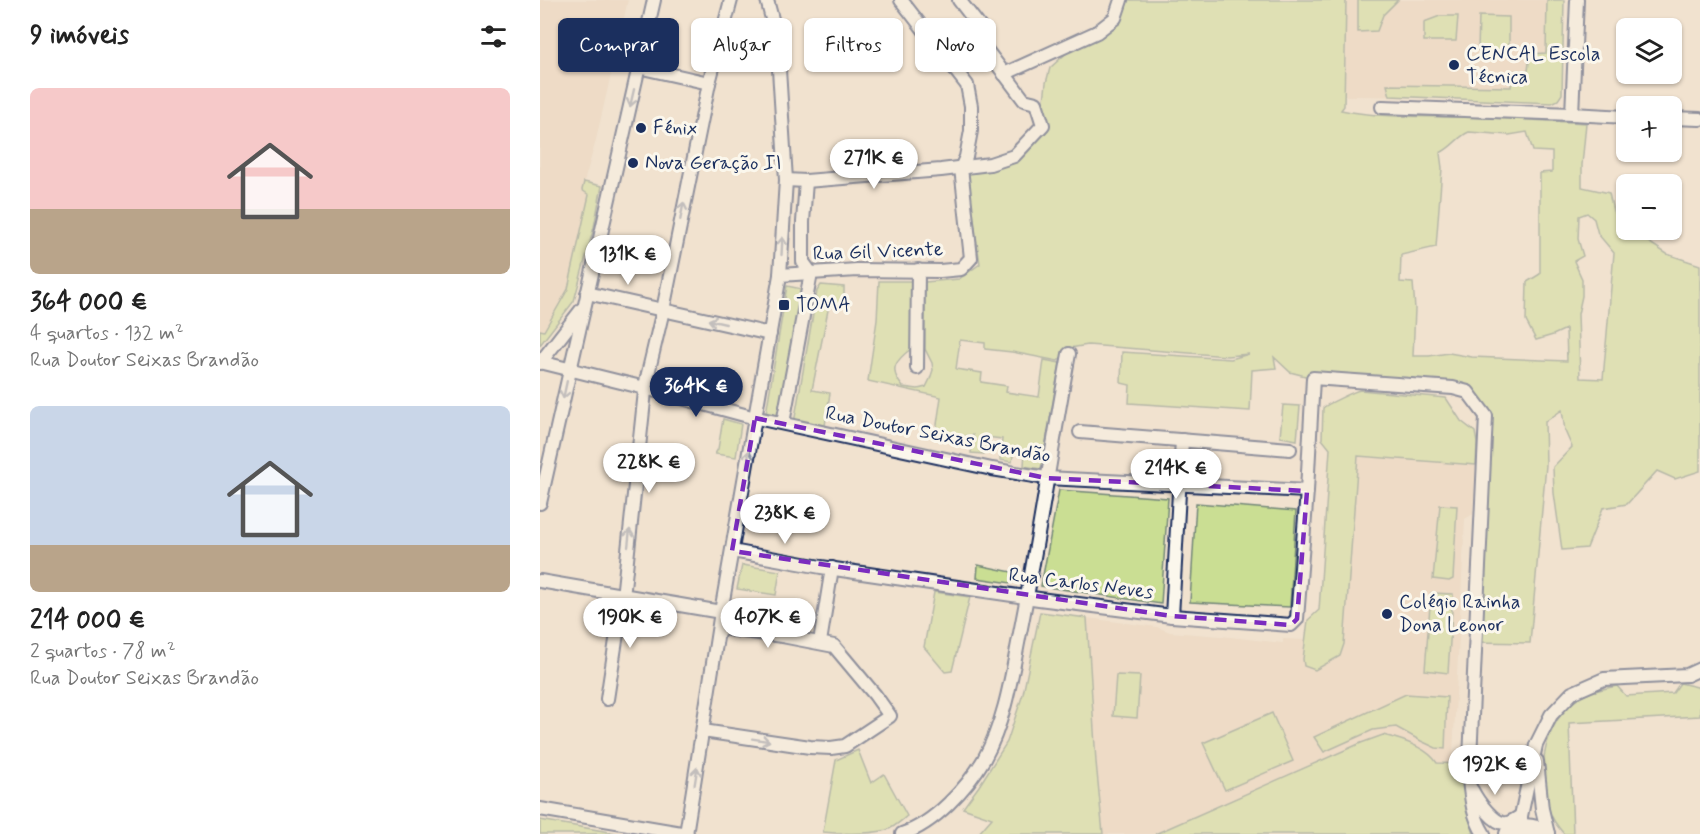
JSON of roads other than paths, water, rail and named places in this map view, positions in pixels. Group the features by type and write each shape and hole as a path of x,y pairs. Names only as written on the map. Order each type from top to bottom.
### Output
{"main road":[{"path":"1517,826 1536,829 1546,834"}],"street":[{"path":"650,18 654,0"},
{"path":"607,699 622,596 645,387 709,83 731,0"},
{"path":"540,810 686,834 780,275 786,180 777,38 766,0"},
{"path":"901,0 967,85 971,106 971,131 966,157 961,168"},
{"path":"786,180 806,181 961,168 990,164 1014,156 1043,125 1036,104 1024,100 1004,74 976,36 983,31 959,0"},
{"path":"1004,74 1098,32 1115,18 1121,0"},
{"path":"1572,114 1577,0"},
{"path":"540,503 637,72"},
{"path":"660,72 709,83"},
{"path":"1382,107 1616,116"},
{"path":"1682,118 1700,119"},
{"name":"Rua Gil Vicente","path":"780,275 857,270 961,269 971,258 961,168"},
{"path":"783,423 811,273 804,262 803,222 806,181"},
{"path":"917,368 918,270"},
{"path":"587,293 770,334"},
{"path":"540,362 583,308"},
{"path":"902,834 912,831 949,804 968,783 984,758 999,726 1027,597 1069,354"},
{"name":"Rua Doutor Seixas Brandão","path":"540,362 645,387 755,418 992,469 1046,478 1307,491"},
{"name":"Rua Carlos Neves","path":"732,551 1027,597 1172,616 1291,625 1297,619 1313,378 1453,388 1468,392 1486,416 1469,780"},
{"path":"1080,432 1290,449"},
{"path":"1172,616 1182,440"},
{"path":"820,642 832,568"},
{"path":"540,580 722,612"},
{"path":"703,731 831,748 845,746 890,716 834,646 764,633 720,628"},
{"path":"1469,780 1478,799 1498,821 1517,826 1536,745 1551,715 1572,693 1604,680 1688,675 1700,669"},
{"path":"1688,675 1700,682"},
{"path":"1536,745 1541,807 1546,834"},
{"path":"1469,780 1472,806 1479,828 1484,834"}],"place":[{"name":"CENCAL Escola Técnica","path":"1454,65"},
{"name":"Fénix","path":"641,128"},
{"name":"Nova Geração II","path":"633,163"},
{"name":"TOMA","path":"784,305"},
{"name":"Colégio Rainha Dona Leonor","path":"1387,614"}]}
